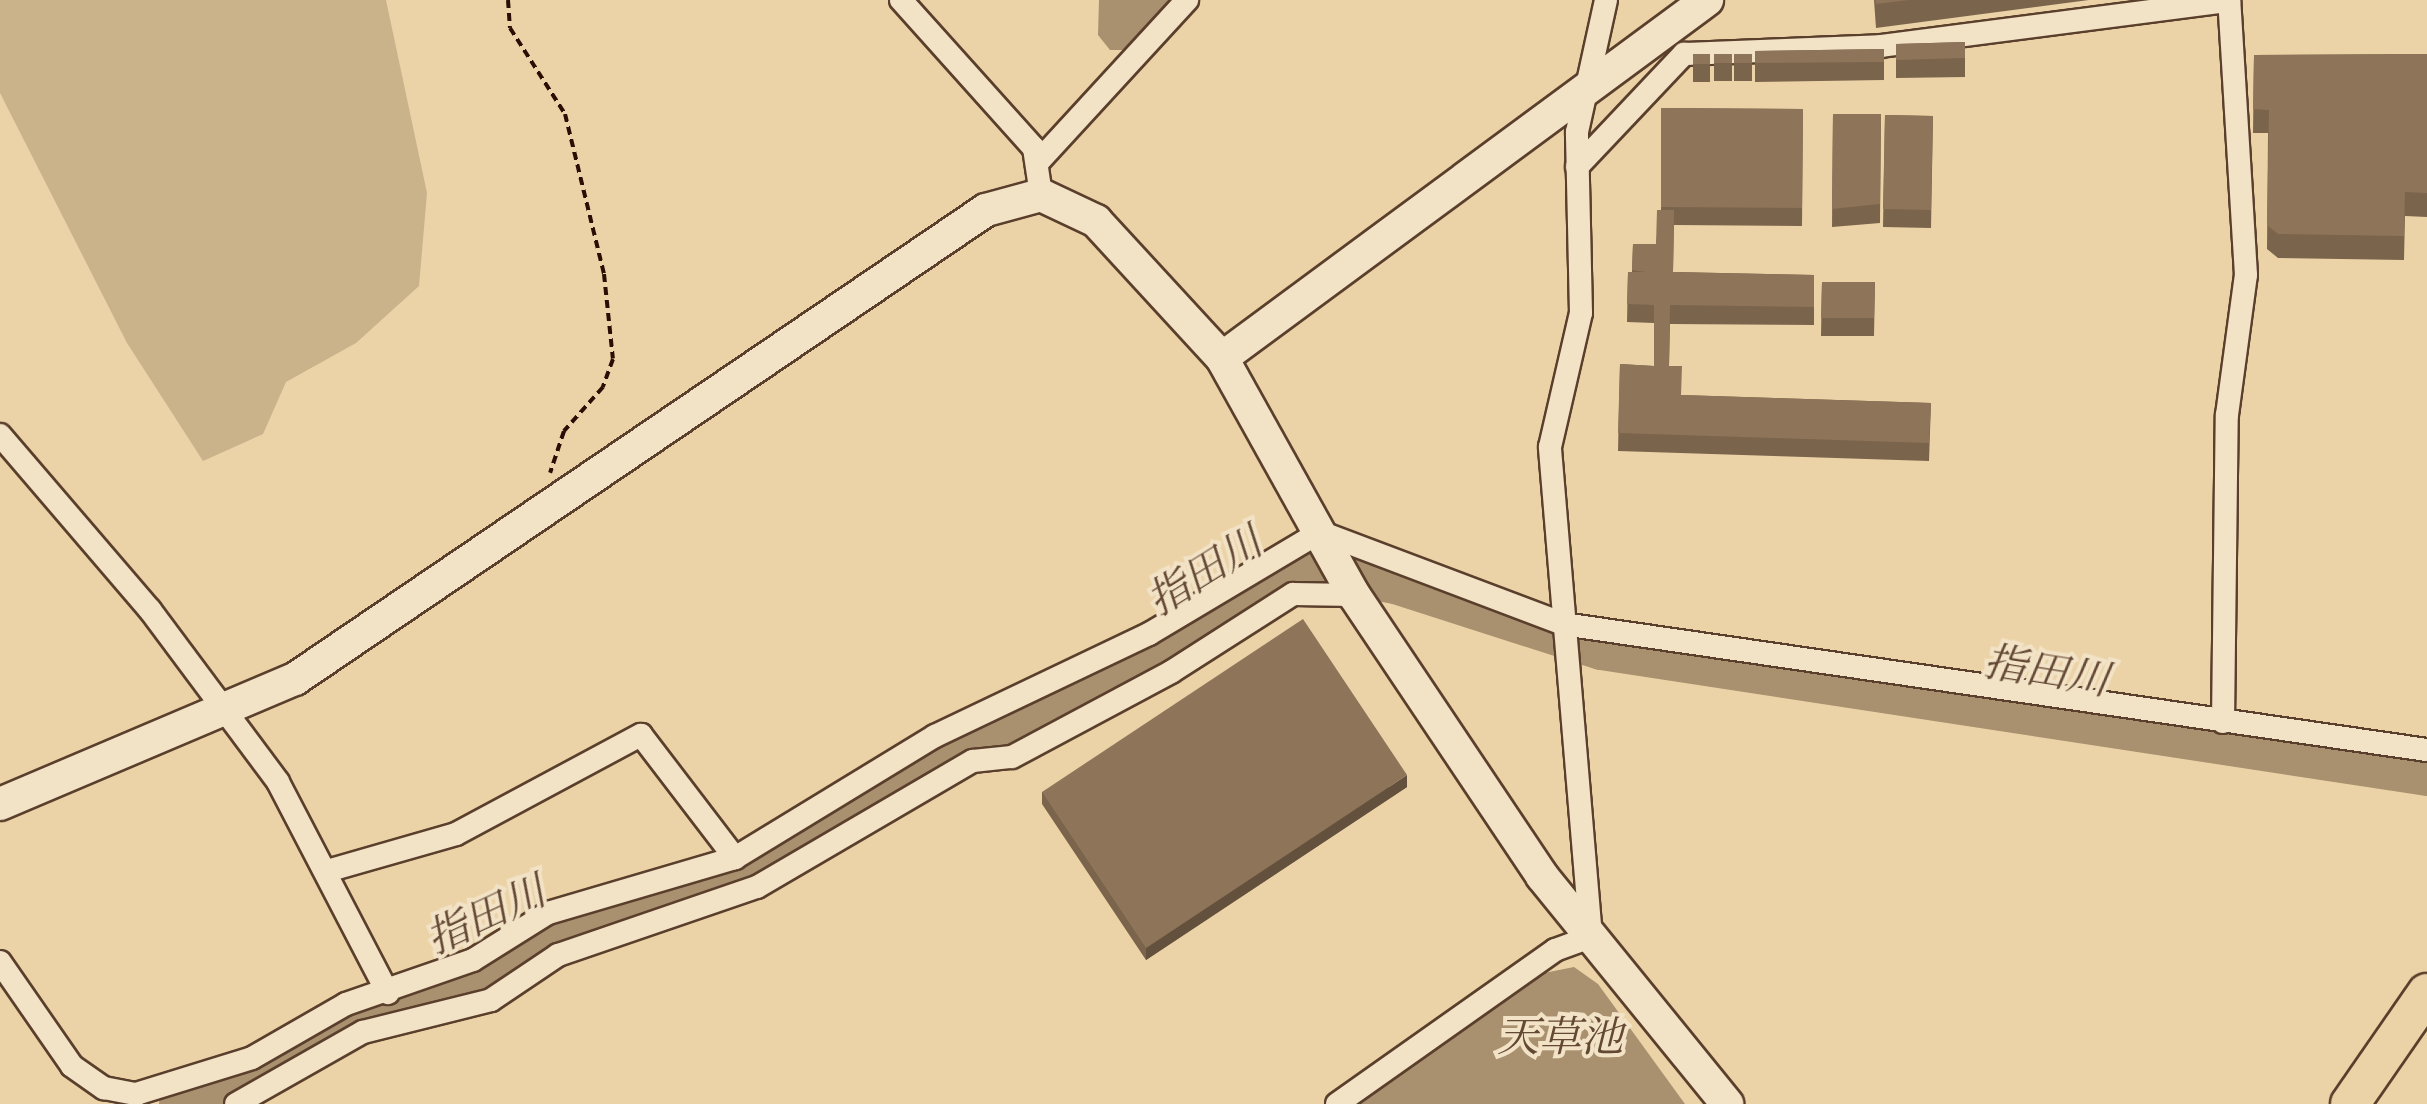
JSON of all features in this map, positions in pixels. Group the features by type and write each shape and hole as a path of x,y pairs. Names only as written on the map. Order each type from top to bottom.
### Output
{"main road":[{"path":"2350,1104 2427,992"}],"street":[{"path":"901,0 1039,161 1041,195"},
{"path":"1039,161 1187,0"},
{"path":"1590,938 1576,676 1563,624 1550,447 1581,313 1577,167 1584,97 1606,0"},
{"path":"1222,358 1584,97 1707,0"},
{"path":"1577,167 1684,54 1881,46 2229,0 2246,275 2228,415 2223,722"},
{"path":"0,804 224,711 362,639 986,210 1041,195 1096,221 1222,358 1354,594 1590,938 1727,1104"},
{"path":"0,435 224,711 328,871 388,993"},
{"path":"1320,532 1563,624 2427,750"},
{"path":"0,962 72,1066 104,1088 158,1096 252,1058 346,1004 388,993 473,960 548,913 735,858 935,736 1119,650 1320,532"},
{"path":"236,1104 338,1042 491,1000 558,956 757,888 973,761 1012,757 1171,672 1293,594 1354,594"},
{"path":"328,871 456,834 641,735 735,858"},
{"path":"1337,1104 1555,950 1590,938"}],"path":[{"path":"508,0 510,28 565,114 609,316 610,375 551,456 557,506"}],"shaded area":[{"path":"0,0 386,0 427,193 419,286 356,343 286,382 263,434 203,461 127,343 0,93"}],"water":[{"path":"1099,0 1173,0 1125,50 1110,50 1098,35"},
{"name":"天草池","path":"1574,967 1598,984 1685,1104 1354,1104 1544,973"}],"building":[{"path":"1875,0 1909,0 1876,4"},
{"path":"1965,42 1965,58 1896,60 1896,44"},
{"path":"1884,49 1884,62 1755,63 1755,51"},
{"path":"1693,54 1710,54 1710,64 1693,64"},
{"path":"1714,54 1732,54 1732,63 1714,63"},
{"path":"1734,54 1752,54 1752,63 1734,63"},
{"path":"2427,54 2427,193 2405,192 2404,236 2278,234 2267,225 2269,110 2253,109 2254,55"},
{"path":"1661,108 1803,109 1802,208 1661,207"},
{"path":"1833,114 1881,114 1880,204 1832,209"},
{"path":"1885,115 1933,116 1931,210 1883,209"},
{"path":"1657,210 1674,210 1673,272 1814,275 1814,307 1670,305 1669,366 1682,366 1681,395 1931,403 1929,443 1618,433 1620,364 1654,366 1654,305 1627,304 1628,272 1645,272 1632,270 1633,244 1656,244"},
{"path":"1822,282 1875,282 1874,318 1821,318"},
{"path":"1303,619 1407,775 1146,948 1042,792"}],"waterway":[{"name":"指田川","path":"178,1104 253,1074 347,1018 482,980 555,930 727,885 951,751 1127,679 1291,567 1395,585 1601,651 2427,777"}]}
